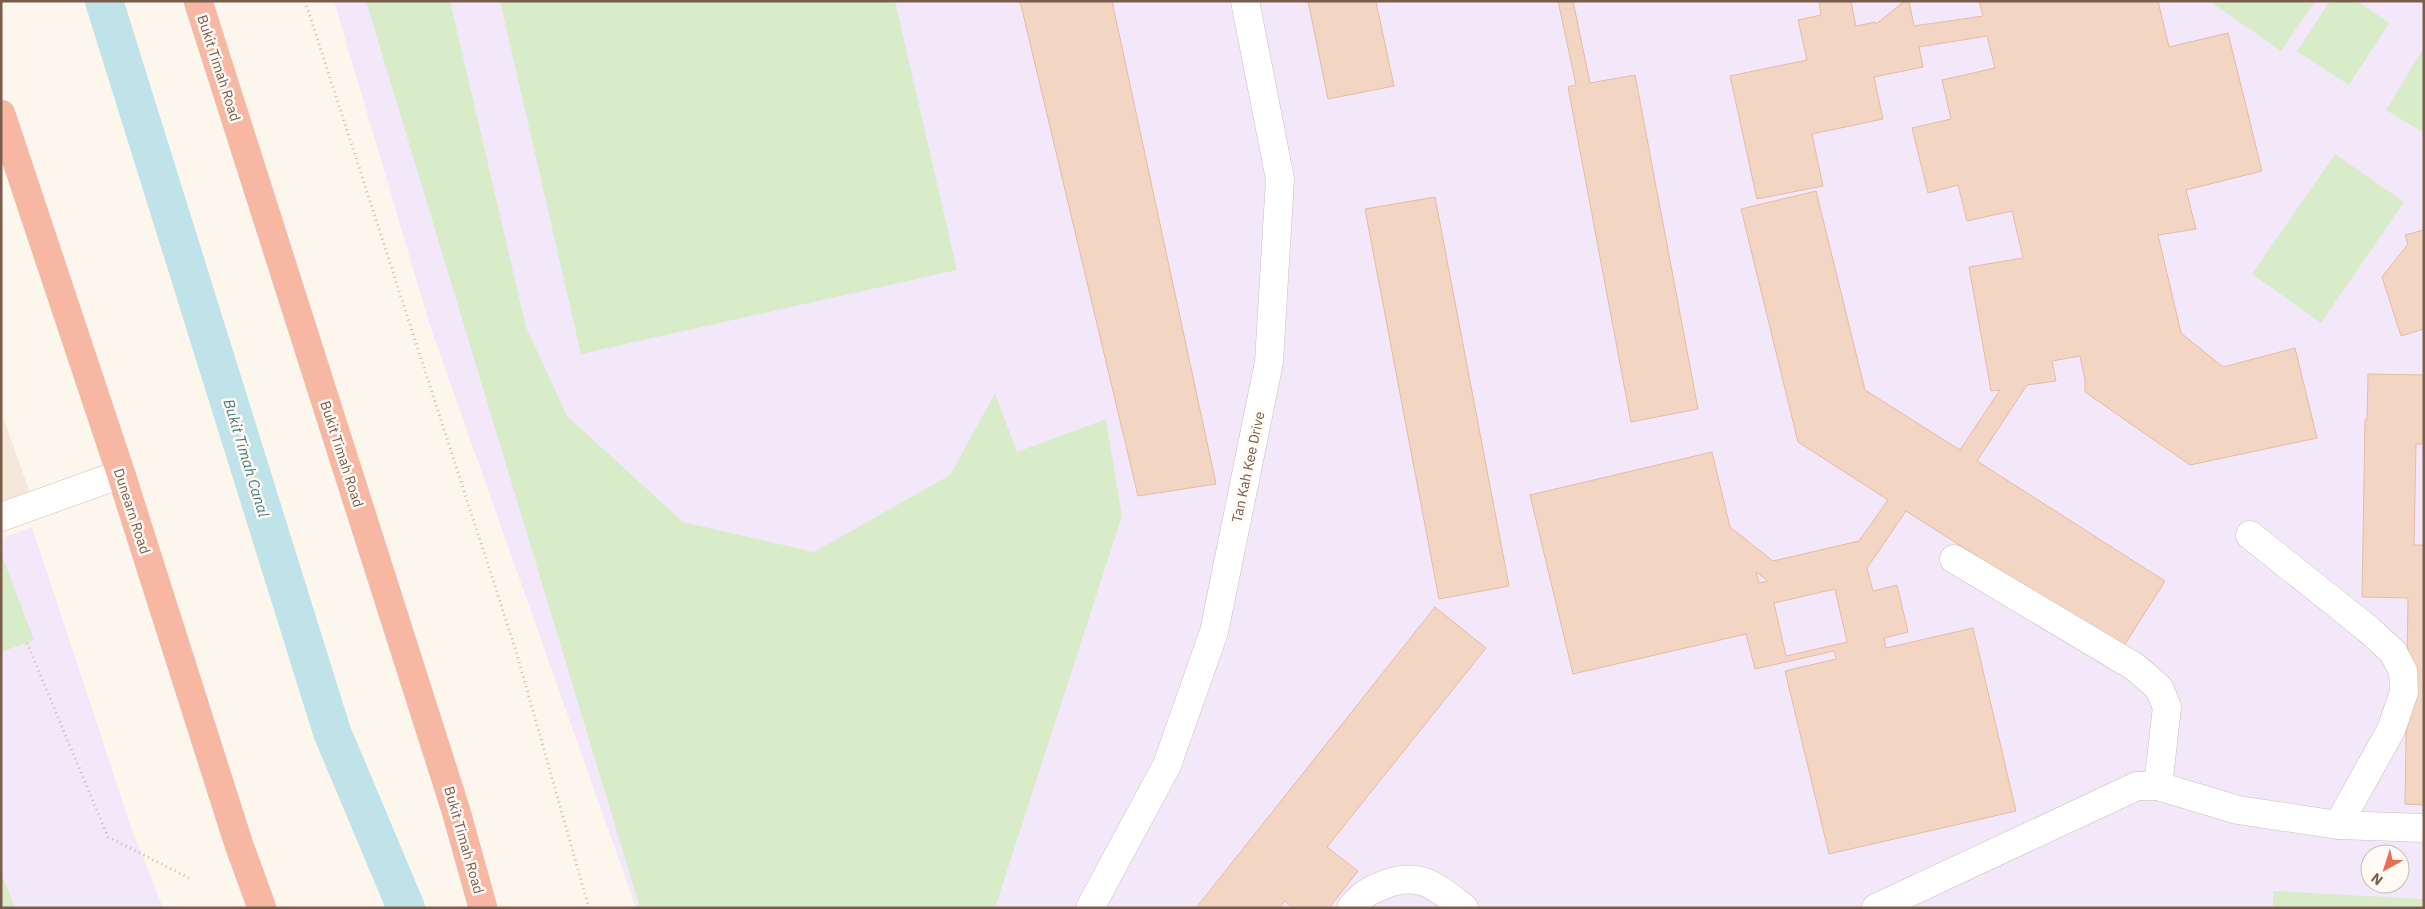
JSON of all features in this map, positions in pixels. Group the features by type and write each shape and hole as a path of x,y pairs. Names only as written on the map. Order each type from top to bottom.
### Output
{"highway":[{"name":"Bukit Timah Road","path":"198,1 456,811 484,908"},
{"name":"Dunearn Road","path":"1,114 121,474 239,845 262,908"}],"lane":[{"name":"Tan Kah Kee Drive","path":"1094,906 1167,765 1214,632 1270,362 1280,179 1245,1"},
{"path":"1,517 121,474"},
{"path":"2250,535 2394,652 2403,671 2404,692 2392,730 2338,825"},
{"path":"1954,559 2135,667 2159,688 2167,707 2158,786"},
{"path":"1876,908 2136,786 2158,786 2238,810 2338,825 2424,828"},
{"path":"1351,908 1372,889 1399,879 1417,879 1435,886 1464,908"}],"path":[{"path":"305,1 516,651 589,908"},
{"path":"27,643 108,837 189,878"}],"shaded area":[{"path":"334,1 2424,1 2424,908 636,908 430,326"},
{"path":"1,411 30,493 1,503"},
{"path":"32,527 131,827 163,908 1,908 1,538"}],"green space":[{"path":"366,1 450,1 526,327 567,416 683,522 814,552 950,475 995,393 1017,452 1106,419 1122,516 995,908 640,908"},
{"path":"500,1 895,1 957,270 581,354"},
{"path":"2214,1 2315,1 2281,51 2212,3"},
{"path":"2330,1 2357,1 2389,23 2349,85 2297,51"},
{"path":"2424,47 2424,133 2386,110"},
{"path":"2335,154 2404,202 2321,323 2252,274"},
{"path":"1,553 34,640 1,652"},
{"path":"1,872 15,908 1,908"},
{"path":"2273,891 2424,899 2424,908 2273,908"}],"building":[{"path":"1020,1 1112,1 1216,484 1138,496"},
{"path":"1308,1 1378,1 1376,2 1394,86 1328,99"},
{"path":"1558,1 1573,1 1590,83 1635,75 1698,409 1631,422 1568,87 1576,85"},
{"path":"1819,1 1851,1 1856,26 1875,22 1876,24 1905,1 1909,1 1914,26 1983,16 1979,1 2158,1 2169,47 2228,33 2262,171 2186,190 2196,229 2158,235 2181,333 2223,367 2295,348 2317,438 2190,465 2085,392 2085,379 2080,356 2052,361 2056,381 2027,385 1977,461 2165,581 2122,649 1906,511 1867,568 1873,591 1897,585 1908,632 1884,638 1886,648 1973,628 2016,811 1829,854 1785,671 1836,659 1834,651 1755,669 1746,634 1573,674 1530,495 1712,452 1730,527 1773,561 1859,541 1888,500 1798,442 1741,209 1816,191 1865,390 1960,450 2000,390 1991,391 1969,267 2023,258 2012,211 1967,221 1958,185 1928,193 1912,128 1951,119 1942,80 1995,68 1987,36 1919,47 1923,67 1874,77 1883,119 1812,134 1823,186 1757,199 1730,76 1807,60 1798,20 1821,15","holes":["1756,572 1768,581 1759,583","1835,589 1847,642 1786,656 1774,603"]},
{"path":"1435,197 1509,586 1439,599 1365,209"},
{"path":"2424,230 2424,329 2401,336 2382,277 2408,244 2405,235"},
{"path":"2368,374 2424,375 2424,444 2416,444 2414,545 2424,545 2424,805 2405,804 2408,598 2362,597 2365,420 2367,420"},
{"path":"1435,607 1486,648 1327,847 1358,871 1329,908 1293,908 1285,901 1279,908 1196,908"}],"waterway":[{"name":"Bukit Timah Canal","path":"104,1 332,732 406,908"}]}
